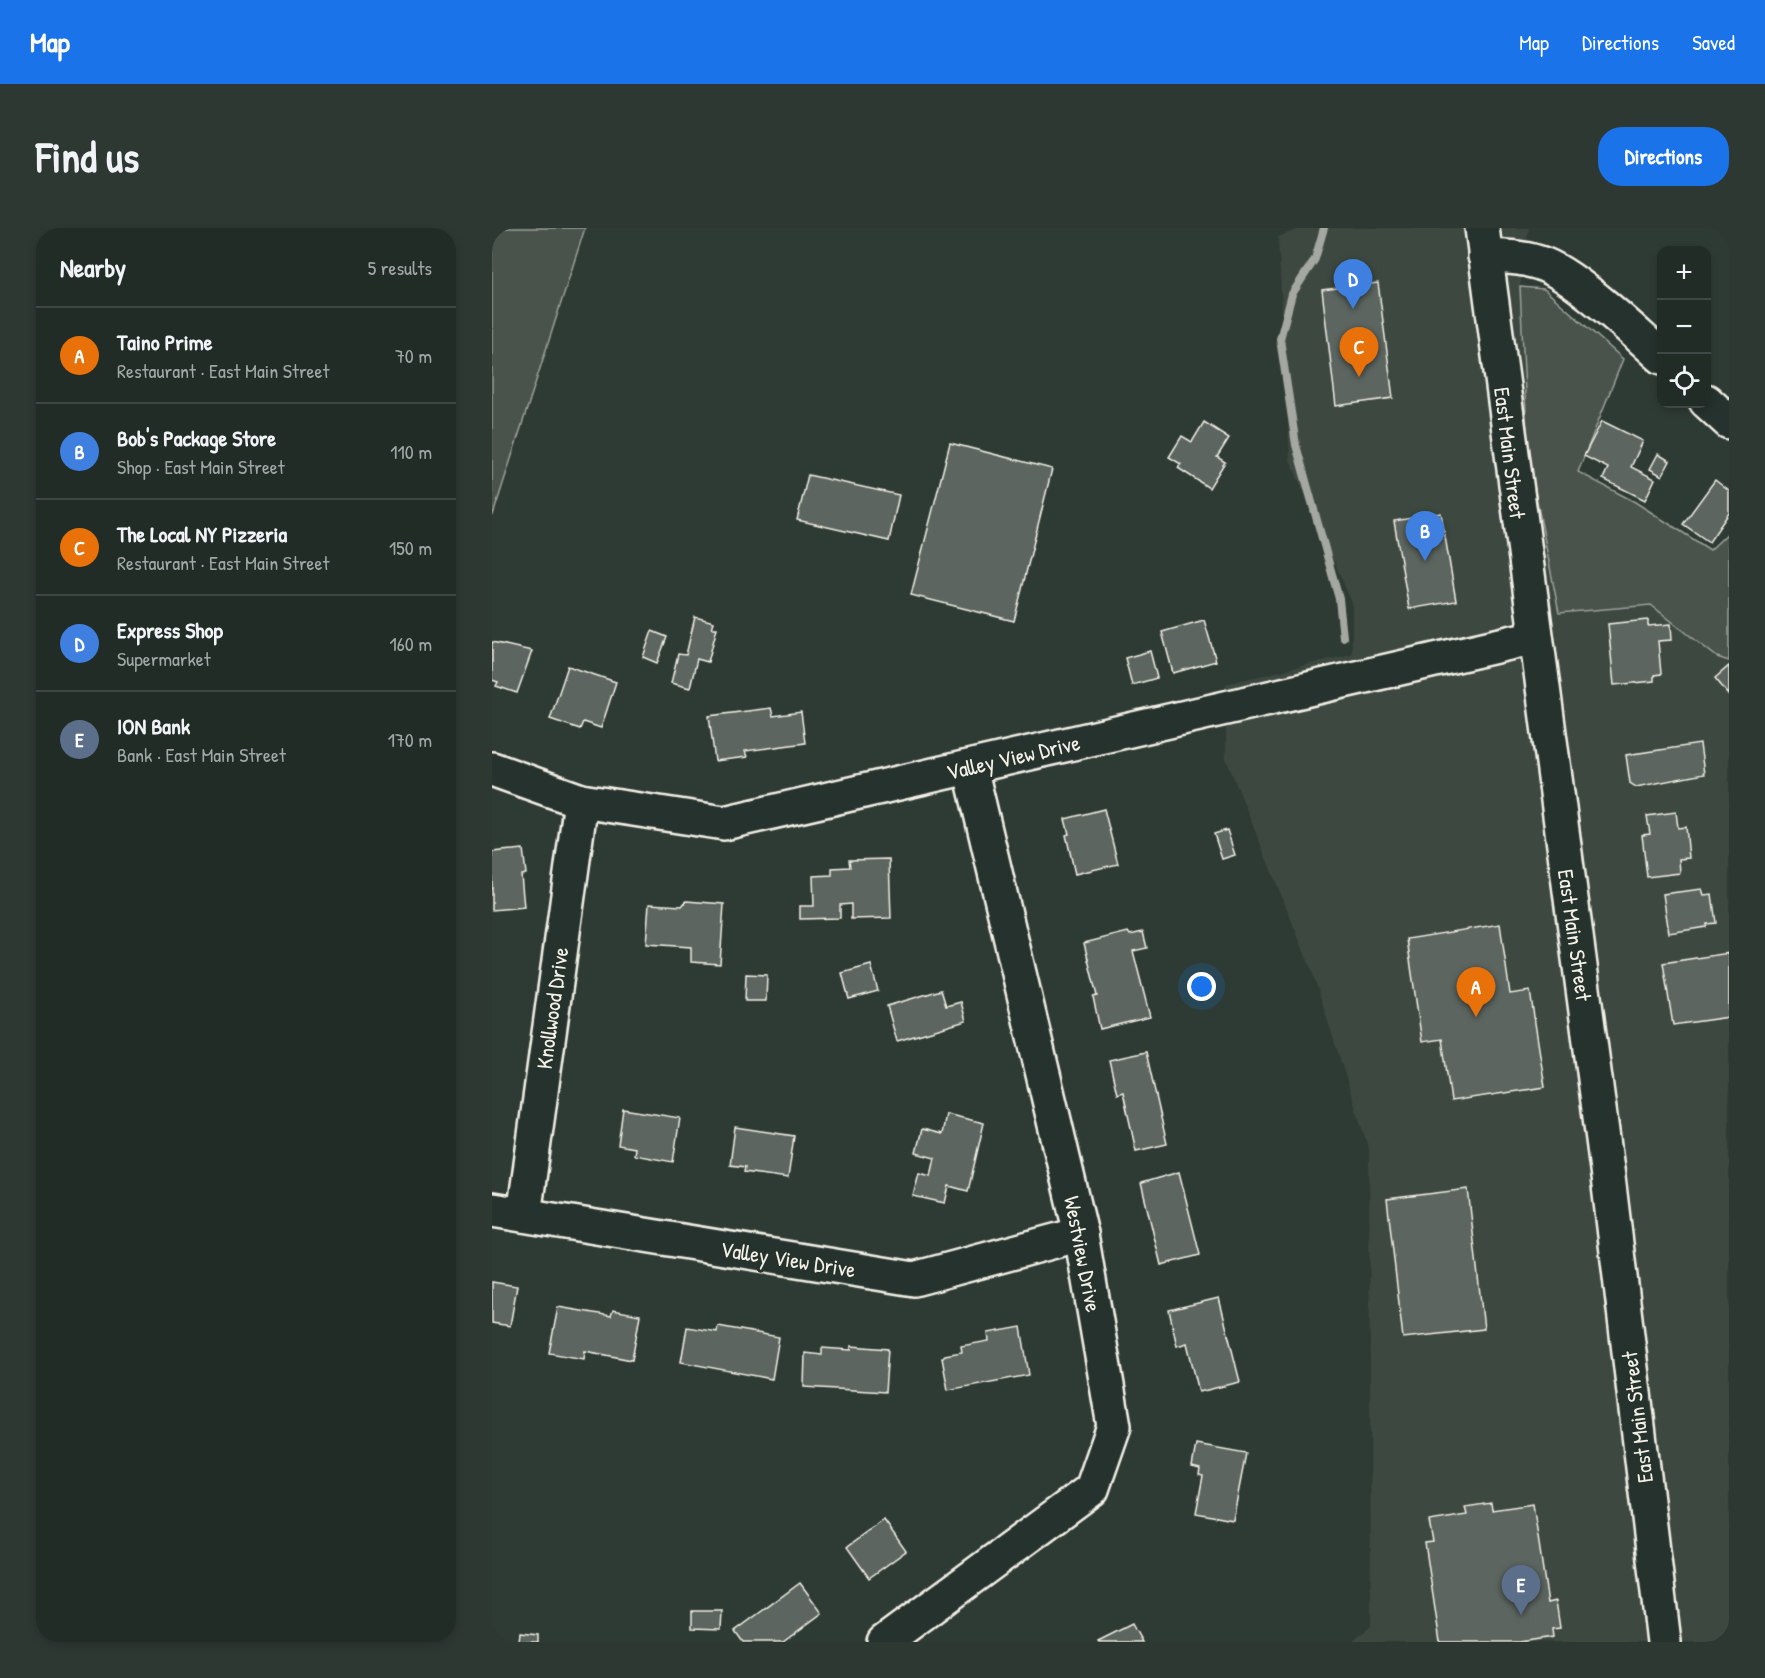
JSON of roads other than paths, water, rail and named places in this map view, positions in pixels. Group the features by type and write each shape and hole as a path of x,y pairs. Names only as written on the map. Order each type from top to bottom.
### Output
{"street":[{"path":"1483,242 1546,265 1574,283 1658,354"},
{"name":"East Main Street","path":"1483,242 1606,1166 1664,1642"},
{"path":"1711,405 1729,422"},
{"name":"Valley View Drive","path":"492,769 581,801 724,823 1534,637"},
{"name":"Westview Drive","path":"885,1642 1092,1490 1114,1426 1081,1234 970,767"},
{"name":"Knollwood Drive","path":"524,1215 581,801"},
{"name":"Valley View Drive","path":"492,1210 914,1279 1081,1234"}],"waterway":[{"path":"1324,228 1315,259 1292,294 1280,339 1296,445 1339,599 1343,637"}],"place":[{"name":"Express Shop","path":"1353,309"},
{"name":"The Local NY Pizzeria","path":"1359,377"},
{"name":"Bob's Package Store","path":"1425,561"},
{"name":"Taino Prime","path":"1476,1017"},
{"name":"ION Bank","path":"1521,1615"}]}
